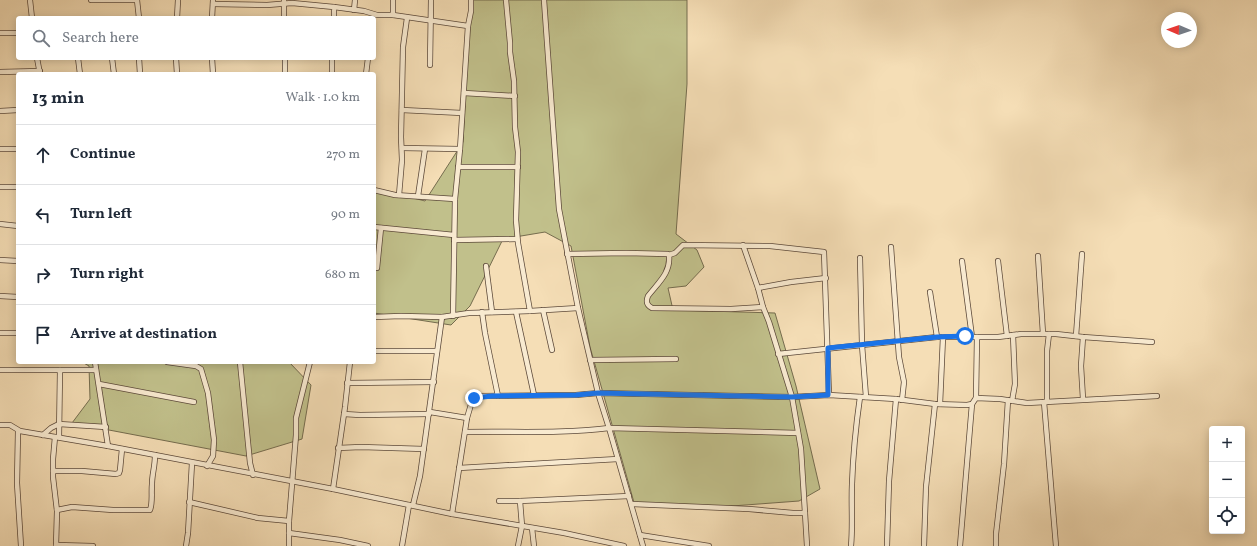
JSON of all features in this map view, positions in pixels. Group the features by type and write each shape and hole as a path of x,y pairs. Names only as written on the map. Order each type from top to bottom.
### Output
{"street":[{"path":"30,0 32,16"},
{"path":"91,0 137,0 139,16"},
{"path":"177,16 178,0"},
{"path":"354,10 355,0"},
{"path":"393,0 393,15"},
{"path":"430,65 431,0"},
{"path":"453,316 455,199 471,0"},
{"path":"506,0 515,96 515,127 518,152 516,220 530,311"},
{"path":"544,0 559,209 567,254 598,393 632,504 643,546"},
{"path":"212,16 213,2 267,5 284,2 354,10 369,15 393,15 468,26"},
{"path":"284,2 284,16"},
{"path":"334,7 334,16"},
{"path":"399,195 402,148 403,47 407,18"},
{"path":"0,33 16,33"},
{"path":"0,72 40,72 37,60"},
{"path":"78,60 80,72"},
{"path":"112,60 114,72"},
{"path":"139,60 140,72"},
{"path":"176,60 177,72"},
{"path":"212,60 213,72"},
{"path":"285,60 285,72"},
{"path":"332,60 332,72"},
{"path":"366,72 368,60"},
{"path":"464,93 515,96"},
{"path":"0,111 16,110"},
{"path":"402,110 462,113"},
{"path":"402,148 460,149"},
{"path":"0,149 16,149"},
{"path":"418,196 425,149"},
{"path":"458,167 518,167"},
{"path":"0,187 16,187"},
{"path":"376,190 399,195 455,199"},
{"path":"0,224 16,226"},
{"path":"376,227 454,235"},
{"path":"377,268 381,228"},
{"path":"454,240 518,239"},
{"path":"567,254 633,253 669,255 675,253 683,245 770,246 824,252 828,348 828,395"},
{"path":"743,245 792,397 801,449 807,546"},
{"path":"891,247 899,357 904,382 902,400"},
{"path":"1076,336 1082,254"},
{"path":"669,255 669,267 667,272 646,300 649,307 730,309 763,307"},
{"path":"1038,256 1043,334"},
{"path":"860,258 862,345 866,397"},
{"path":"0,260 16,261"},
{"path":"962,261 972,337"},
{"path":"998,261 1007,336"},
{"path":"486,266 492,312"},
{"path":"758,288 826,278"},
{"path":"930,292 937,337"},
{"path":"0,296 16,297"},
{"path":"376,317 442,317 482,312 516,312 578,308"},
{"path":"543,310 552,350"},
{"path":"482,312 486,340 498,396"},
{"path":"516,312 534,395"},
{"path":"402,546 411,505 420,476 442,317"},
{"path":"0,333 16,333"},
{"path":"778,354 937,337 1007,336 1021,334 1049,334 1152,342"},
{"path":"1049,334 1047,351 1046,402 1056,546"},
{"path":"996,546 1010,401 1015,384 1013,335"},
{"path":"940,404 943,337"},
{"path":"960,546 972,404 976,398 977,337"},
{"path":"1083,337 1081,366 1083,399"},
{"path":"376,351 437,351"},
{"path":"590,360 676,358"},
{"path":"95,364 108,446"},
{"path":"178,364 200,368"},
{"path":"200,364 208,393 214,440 213,456 207,466"},
{"path":"240,364 250,463 253,475"},
{"path":"289,546 297,411 309,364"},
{"path":"333,489 350,364"},
{"path":"0,370 96,370"},
{"path":"60,370 59,424 53,471 57,510 56,545 93,546"},
{"path":"347,384 434,382"},
{"path":"99,384 194,402"},
{"path":"452,514 467,418 470,405 474,398 598,393 792,397 828,395 896,399 935,404 972,404"},
{"path":"850,546 852,534 853,458 860,396"},
{"path":"976,398 1027,403 1157,396"},
{"path":"887,546 889,481 896,399"},
{"path":"924,546 926,487 935,404"},
{"path":"344,414 360,415 440,412 467,418"},
{"path":"43,435 51,428 59,424 106,428"},
{"path":"0,425 10,425 18,431 108,446 253,475 333,489 452,514 624,546"},
{"path":"465,432 561,431 609,428 798,433"},
{"path":"18,431 17,476 21,546"},
{"path":"338,448 361,447 424,449"},
{"path":"53,471 82,471 116,474 119,473 120,470 122,449"},
{"path":"57,510 72,507 113,510 150,510 152,482 155,469 155,455"},
{"path":"459,468 618,459"},
{"path":"186,546 192,463"},
{"path":"243,473 250,463"},
{"path":"499,501 520,502 629,496"},
{"path":"189,502 258,518 290,521"},
{"path":"518,546 522,526 520,502"},
{"path":"632,504 805,513"},
{"path":"532,528 534,546"},
{"path":"289,533 340,540 368,546"},
{"path":"640,535 709,546"}],"shaded area":[{"path":"470,0 687,0 687,84 676,234 697,250 704,267 686,286 668,288 673,310 775,313 796,386 820,489 799,501 705,508 635,506 590,347 571,246 545,232 503,239 470,306 451,325 376,313 376,189 425,201 463,142"},
{"path":"86,364 291,364 311,385 302,439 246,456 72,423 90,399 89,366"}],"route":[{"path":"474,398 478,396 576,395 598,393 792,397 828,395 828,348 937,337 965,336"}]}
